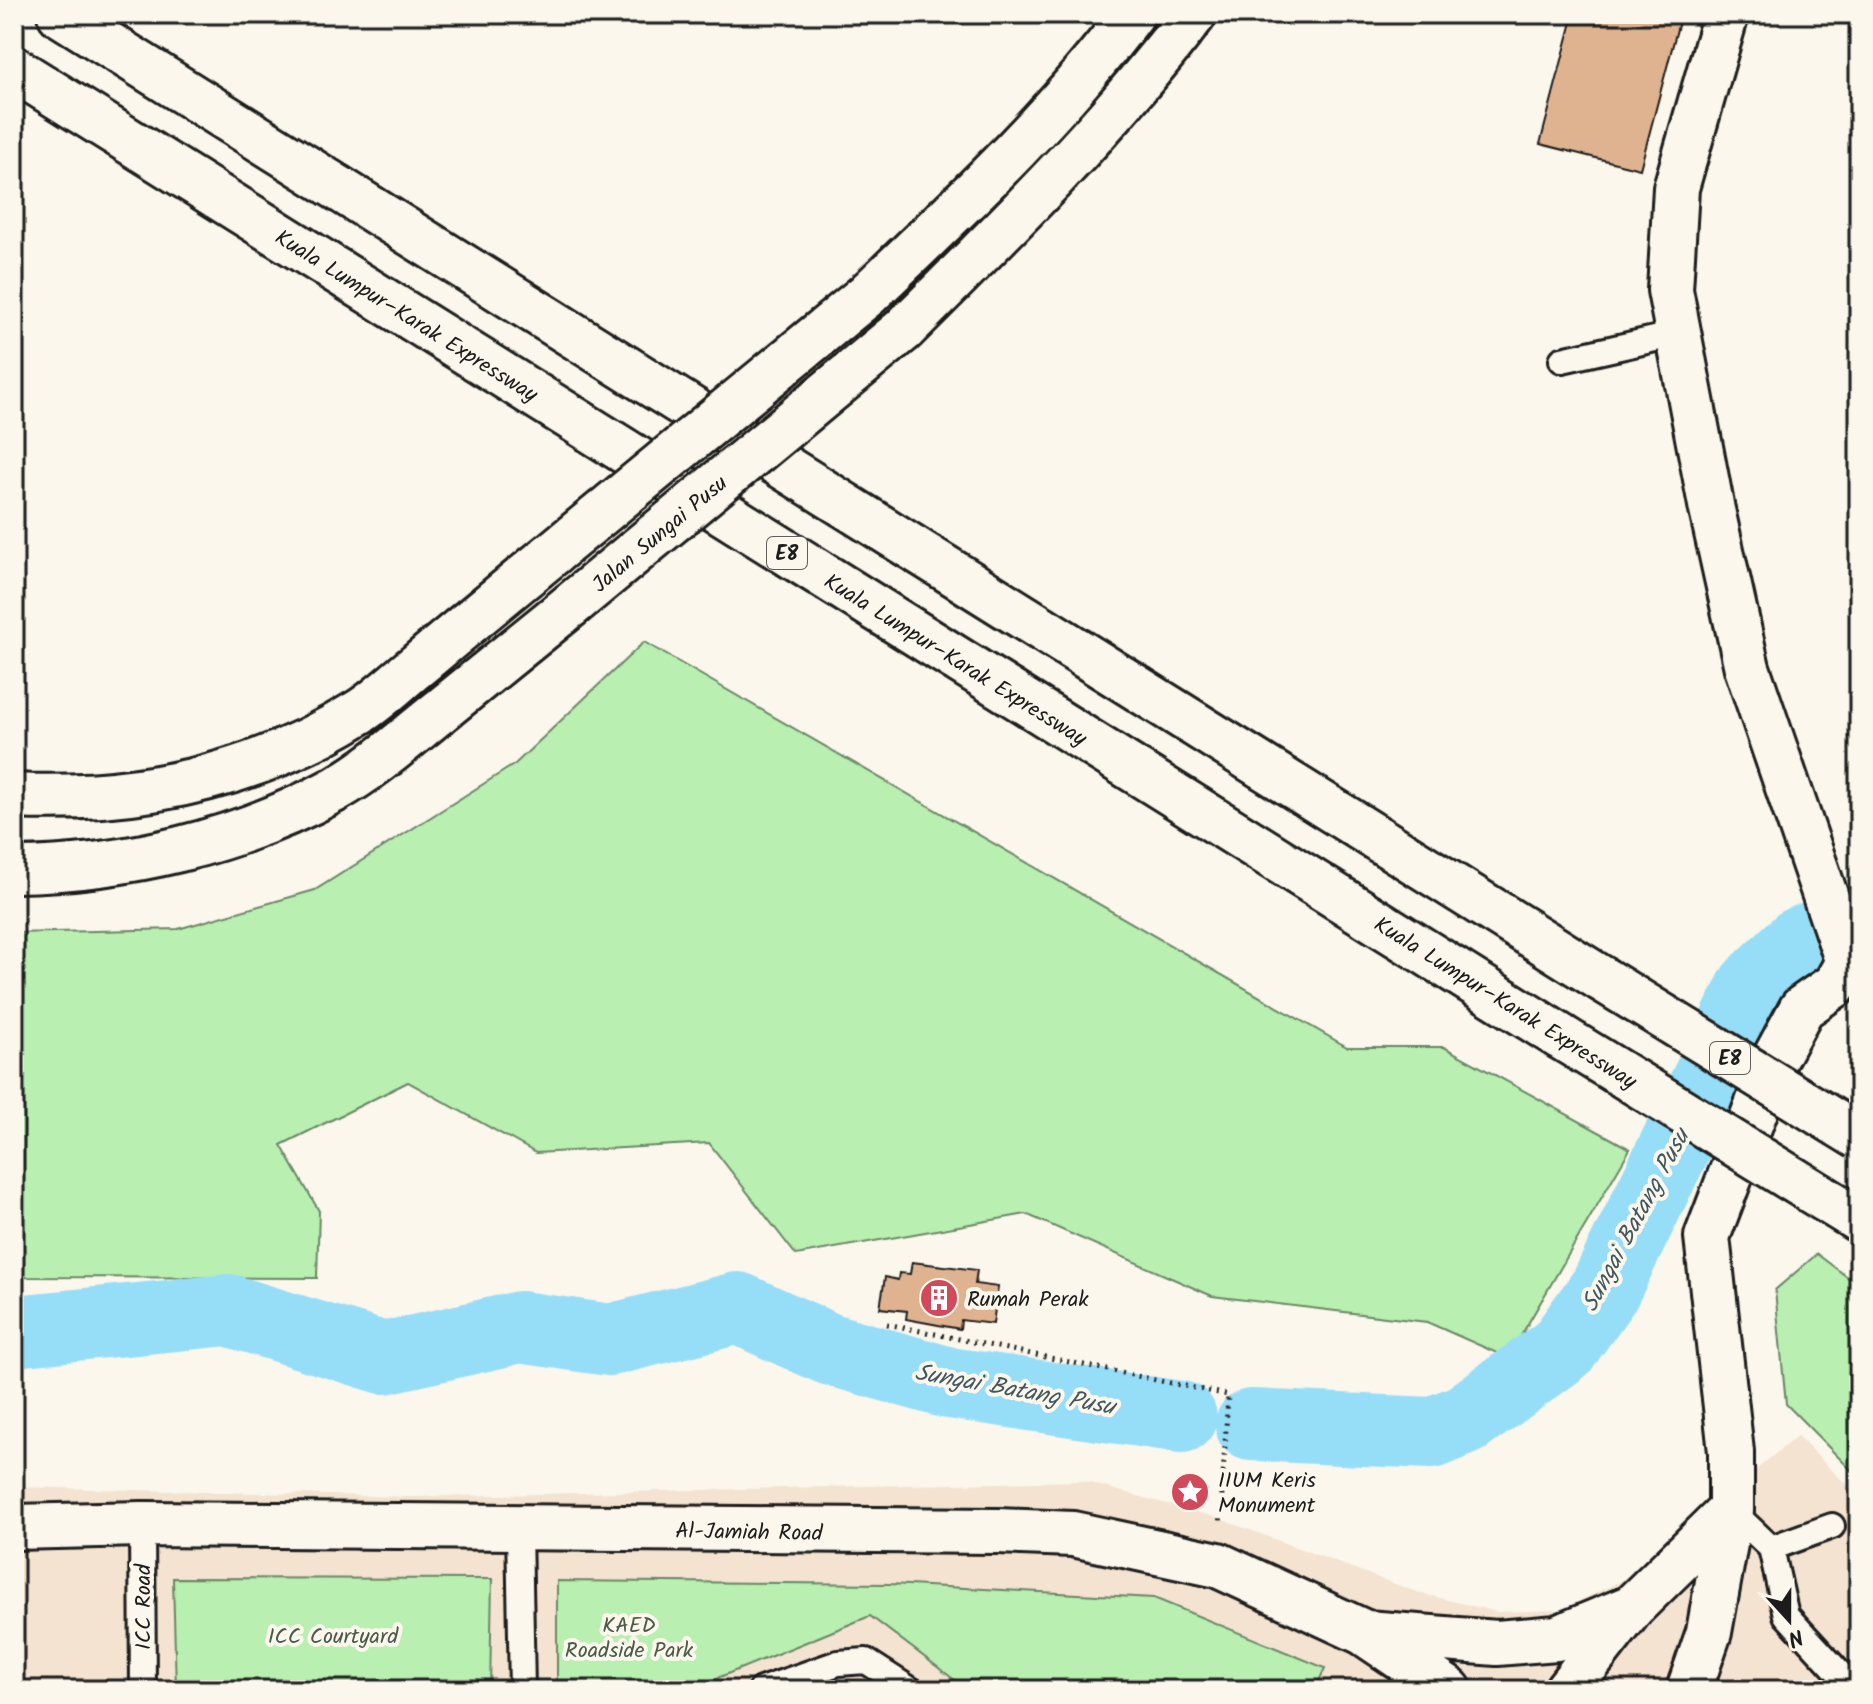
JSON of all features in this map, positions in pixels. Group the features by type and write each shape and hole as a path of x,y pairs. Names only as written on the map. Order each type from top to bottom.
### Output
{"main road":[{"name":"E8","path":"60,14 1859,1137"},
{"path":"14,796 76,799 158,790 214,778 278,755 363,710 867,295 1004,163 1095,63 1132,14"},
{"name":"Jalan Sungai Pusu","path":"14,870 66,869 198,844 273,819 337,788 385,756 903,330 1039,195 1151,70 1194,14"},
{"path":"1689,1690 1709,1632 1731,1510 1731,1452 1707,1237 1776,1056 1802,1008 1835,985 1854,966 1822,886 1747,668 1670,290 1676,188 1726,14"},
{"name":"Kuala Lumpur–Karak Expressway","path":"14,69 1561,1037 1859,1220"},
{"path":"1567,1690 1632,1607 1731,1510"},
{"name":"Al-Jamiah Road","path":"14,1527 142,1524 1073,1534 1218,1565 1363,1632 1449,1690"},
{"path":"1363,1632 1497,1643 1557,1638 1632,1607"}],"lane":[{"path":"1562,360 1677,334"},
{"path":"1731,1510 1771,1548 1786,1615 1855,1690"},
{"name":"ICC Road","path":"142,1524 143,1690"},
{"path":"1771,1548 1832,1526"},
{"path":"519,1529 522,1690"},
{"path":"761,1690 838,1663 866,1661 911,1690"}],"path":[{"path":"887,1324 1228,1395 1218,1565"}],"shaded area":[{"path":"1797,1436 1859,1497 1859,1690 14,1690 14,1487 410,1497 1082,1481 1215,1517 1419,1593 1497,1612 1560,1610 1621,1581"}],"green space":[{"path":"644,642 1347,1047 1444,1047 1630,1149 1508,1358 1427,1322 1212,1296 1026,1214 796,1255 709,1143 536,1153 408,1082 281,1145 319,1211 317,1278 14,1277 14,933 178,929 315,890 515,764"},
{"path":"1817,1254 1859,1286 1859,1478 1786,1404 1775,1290"},
{"name":"ICC Courtyard","path":"173,1578 492,1579 490,1690 176,1690"},
{"name":"KAED Roadside Park","path":"557,1581 889,1584 1154,1598 1325,1668 1315,1690 964,1687 870,1616 688,1690 557,1690"}],"building":[{"path":"1574,14 1681,14 1640,169 1540,144"},
{"name":"Rumah Perak","path":"912,1262 977,1270 975,1284 998,1287 993,1324 961,1320 960,1329 906,1319 907,1311 880,1308 885,1277 898,1280 899,1273 910,1274"}],"waterway":[{"name":"Sungai Batang Pusu","path":"1251,1425 1432,1433 1466,1419 1562,1349 1605,1289 1753,987 1800,942 1859,921"},
{"name":"Sungai Batang Pusu","path":"14,1331 228,1310 384,1358 520,1327 610,1340 738,1308 829,1349 949,1383 1181,1417"}],"place":[{"name":"Rumah Perak","path":"939,1298"},
{"name":"IIUM Keris Monument","path":"1190,1492"}]}
